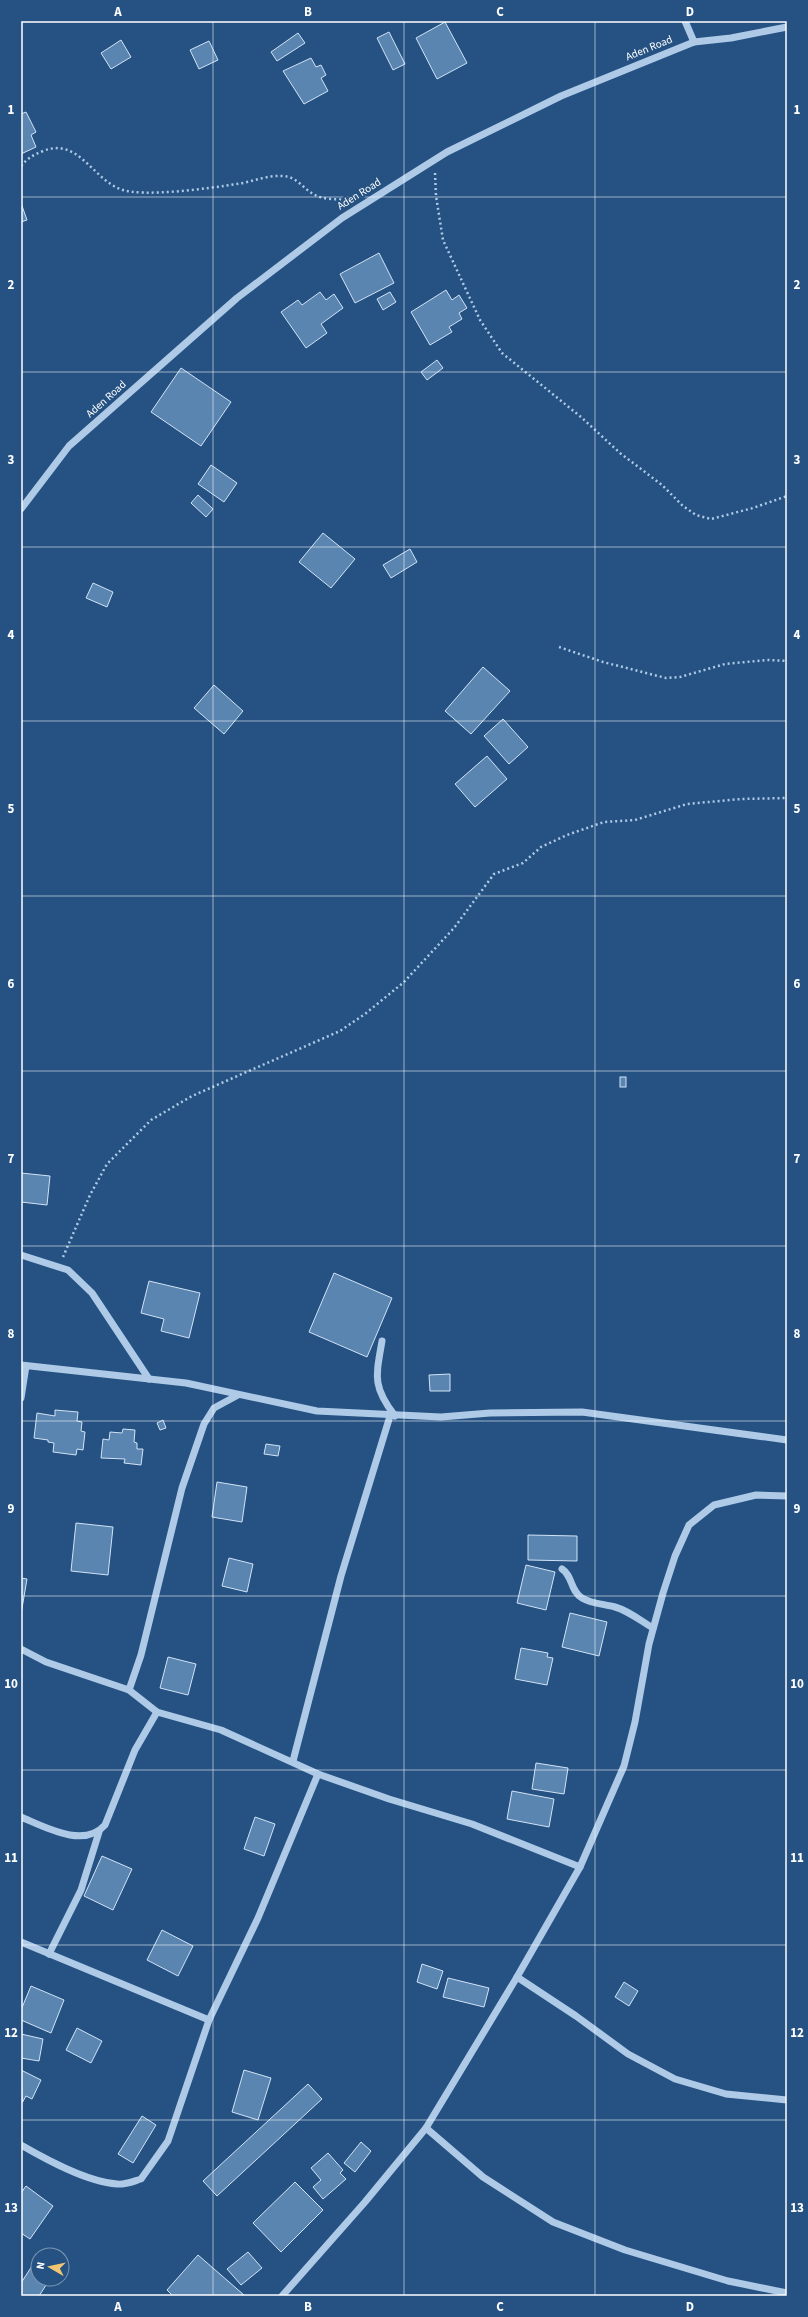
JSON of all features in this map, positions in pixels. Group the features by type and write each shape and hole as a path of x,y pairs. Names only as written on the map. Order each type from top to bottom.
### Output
{"street":[{"path":"685,21 694,42"},
{"name":"Aden Road","path":"21,509 69,446 237,298 336,222 370,200 447,152 561,96 694,42 732,38 787,27"},
{"path":"21,1256 68,1270 92,1293 149,1379"},
{"path":"293,1761 341,1576 393,1416 378,1390 378,1365 382,1341"},
{"path":"21,1398 24,1365 186,1383 317,1411 393,1416 441,1417 490,1413 582,1412 787,1440"},
{"path":"129,1690 141,1655 182,1488 204,1424 214,1408 238,1395"},
{"path":"282,2296 365,2202 426,2128 517,1977 580,1867 624,1766 635,1722 653,1628 675,1556 689,1525 714,1505 756,1495 787,1496"},
{"path":"562,1569 569,1573 576,1593 581,1598 616,1608 653,1628"},
{"path":"21,1649 46,1662 129,1690 157,1712 221,1730 293,1761 318,1774 390,1799 472,1824 580,1867"},
{"path":"49,1954 81,1890 99,1832 105,1825 135,1750 157,1712"},
{"path":"21,2145 45,2159 92,2178 118,2184 141,2179 168,2141 209,2020 258,1918 318,1774"},
{"path":"21,1817 75,1836 89,1836 99,1832"},
{"path":"21,1942 209,2020"},
{"path":"517,1977 576,2016 628,2054 675,2079 726,2094 787,2100"},
{"path":"426,2128 483,2177 552,2222 625,2250 728,2281 787,2293"}],"path":[{"path":"21,166 30,156 51,148 66,149 77,154 106,181 119,189 137,193 194,190 281,176 296,179 316,196 370,200"},
{"path":"435,160 436,196 444,240 480,320 502,353 581,417 620,453 662,485 683,506 696,515 711,519 753,508 787,496"},
{"path":"559,647 603,662 666,678 686,676 725,664 767,660 787,661"},
{"path":"60,1267 90,1196 107,1164 152,1120 192,1096 340,1031 365,1014 404,982 454,928 472,901 494,874 523,863 541,847 567,835 604,822 635,820 688,804 741,799 787,798"}],"building":[{"path":"445,22 467,63 437,79 416,38"},
{"path":"389,32 405,64 393,70 377,38"},
{"path":"298,33 305,43 277,61 271,52"},
{"path":"121,40 131,57 111,69 101,53"},
{"path":"209,41 218,60 199,69 190,50"},
{"path":"311,58 316,67 321,65 326,75 321,78 328,91 304,104 283,71"},
{"path":"26,112 36,132 31,135 36,147 21,154 21,114"},
{"path":"21,203 27,220 21,222"},
{"path":"379,253 394,283 355,303 340,274"},
{"path":"446,290 452,300 459,295 467,308 459,313 462,319 449,327 452,332 430,345 411,312"},
{"path":"320,292 326,300 334,294 343,308 321,324 327,333 306,348 281,312 298,300 302,305"},
{"path":"390,292 396,302 383,310 377,299"},
{"path":"437,360 443,368 427,380 421,372"},
{"path":"181,368 231,402 201,446 151,412"},
{"path":"211,465 237,483 224,502 198,484"},
{"path":"198,495 213,509 206,517 191,503"},
{"path":"323,533 355,559 331,588 299,562"},
{"path":"410,549 417,562 391,578 383,565"},
{"path":"93,583 113,592 107,607 86,598"},
{"path":"483,667 510,691 471,734 445,711"},
{"path":"214,685 243,711 224,734 194,708"},
{"path":"503,719 528,747 509,764 484,736"},
{"path":"487,756 507,779 475,807 455,784"},
{"path":"620,1077 626,1077 626,1087 620,1087"},
{"path":"21,1173 50,1176 47,1205 21,1202"},
{"path":"334,1273 392,1298 367,1357 309,1332"},
{"path":"149,1281 200,1293 189,1338 161,1331 164,1319 141,1313"},
{"path":"450,1374 450,1391 430,1391 429,1375"},
{"path":"55,1410 78,1412 77,1421 82,1422 81,1431 85,1432 83,1450 77,1449 76,1455 53,1452 54,1443 48,1442 48,1440 34,1438 37,1413 55,1416"},
{"path":"163,1420 166,1428 160,1430 157,1423"},
{"path":"123,1429 135,1430 134,1442 137,1443 137,1449 143,1449 141,1465 124,1463 125,1459 101,1458 103,1439 109,1440 110,1432 122,1433"},
{"path":"266,1444 280,1446 278,1456 264,1454"},
{"path":"217,1482 247,1487 242,1522 212,1517"},
{"path":"76,1523 113,1527 108,1575 71,1571"},
{"path":"528,1535 577,1536 577,1561 528,1560"},
{"path":"229,1558 253,1564 247,1592 222,1586"},
{"path":"526,1565 555,1572 546,1610 517,1603"},
{"path":"21,1578 27,1579 21,1614"},
{"path":"570,1613 607,1622 599,1656 562,1647"},
{"path":"521,1648 548,1653 547,1657 553,1658 547,1685 515,1679"},
{"path":"168,1657 196,1664 188,1695 160,1688"},
{"path":"536,1763 568,1768 564,1794 532,1789"},
{"path":"512,1791 554,1799 549,1827 507,1819"},
{"path":"255,1817 275,1824 264,1856 244,1849"},
{"path":"102,1856 132,1869 113,1910 84,1896"},
{"path":"162,1930 193,1946 178,1976 147,1960"},
{"path":"422,1964 443,1971 437,1989 417,1982"},
{"path":"448,1978 489,1988 484,2007 443,1997"},
{"path":"624,1982 638,1991 629,2006 615,1997"},
{"path":"31,1986 64,2000 51,2033 21,2020 21,2010"},
{"path":"77,2028 102,2041 91,2063 66,2050"},
{"path":"21,2034 43,2039 39,2061 21,2058"},
{"path":"21,2070 41,2080 32,2099 26,2096 22,2103"},
{"path":"244,2070 271,2078 258,2120 232,2112"},
{"path":"308,2084 322,2099 217,2196 203,2181"},
{"path":"142,2116 156,2125 133,2163 118,2154"},
{"path":"361,2142 371,2151 355,2172 344,2163"},
{"path":"328,2153 343,2170 340,2173 346,2179 323,2199 313,2187 321,2180 311,2168"},
{"path":"295,2182 323,2210 281,2252 253,2223"},
{"path":"26,2186 53,2206 30,2239 21,2233 21,2193"},
{"path":"248,2252 262,2268 241,2285 227,2269"},
{"path":"198,2255 244,2296 173,2296 167,2290"},
{"path":"30,2269 30,2287 45,2287 39,2296 21,2296 21,2283"}]}
